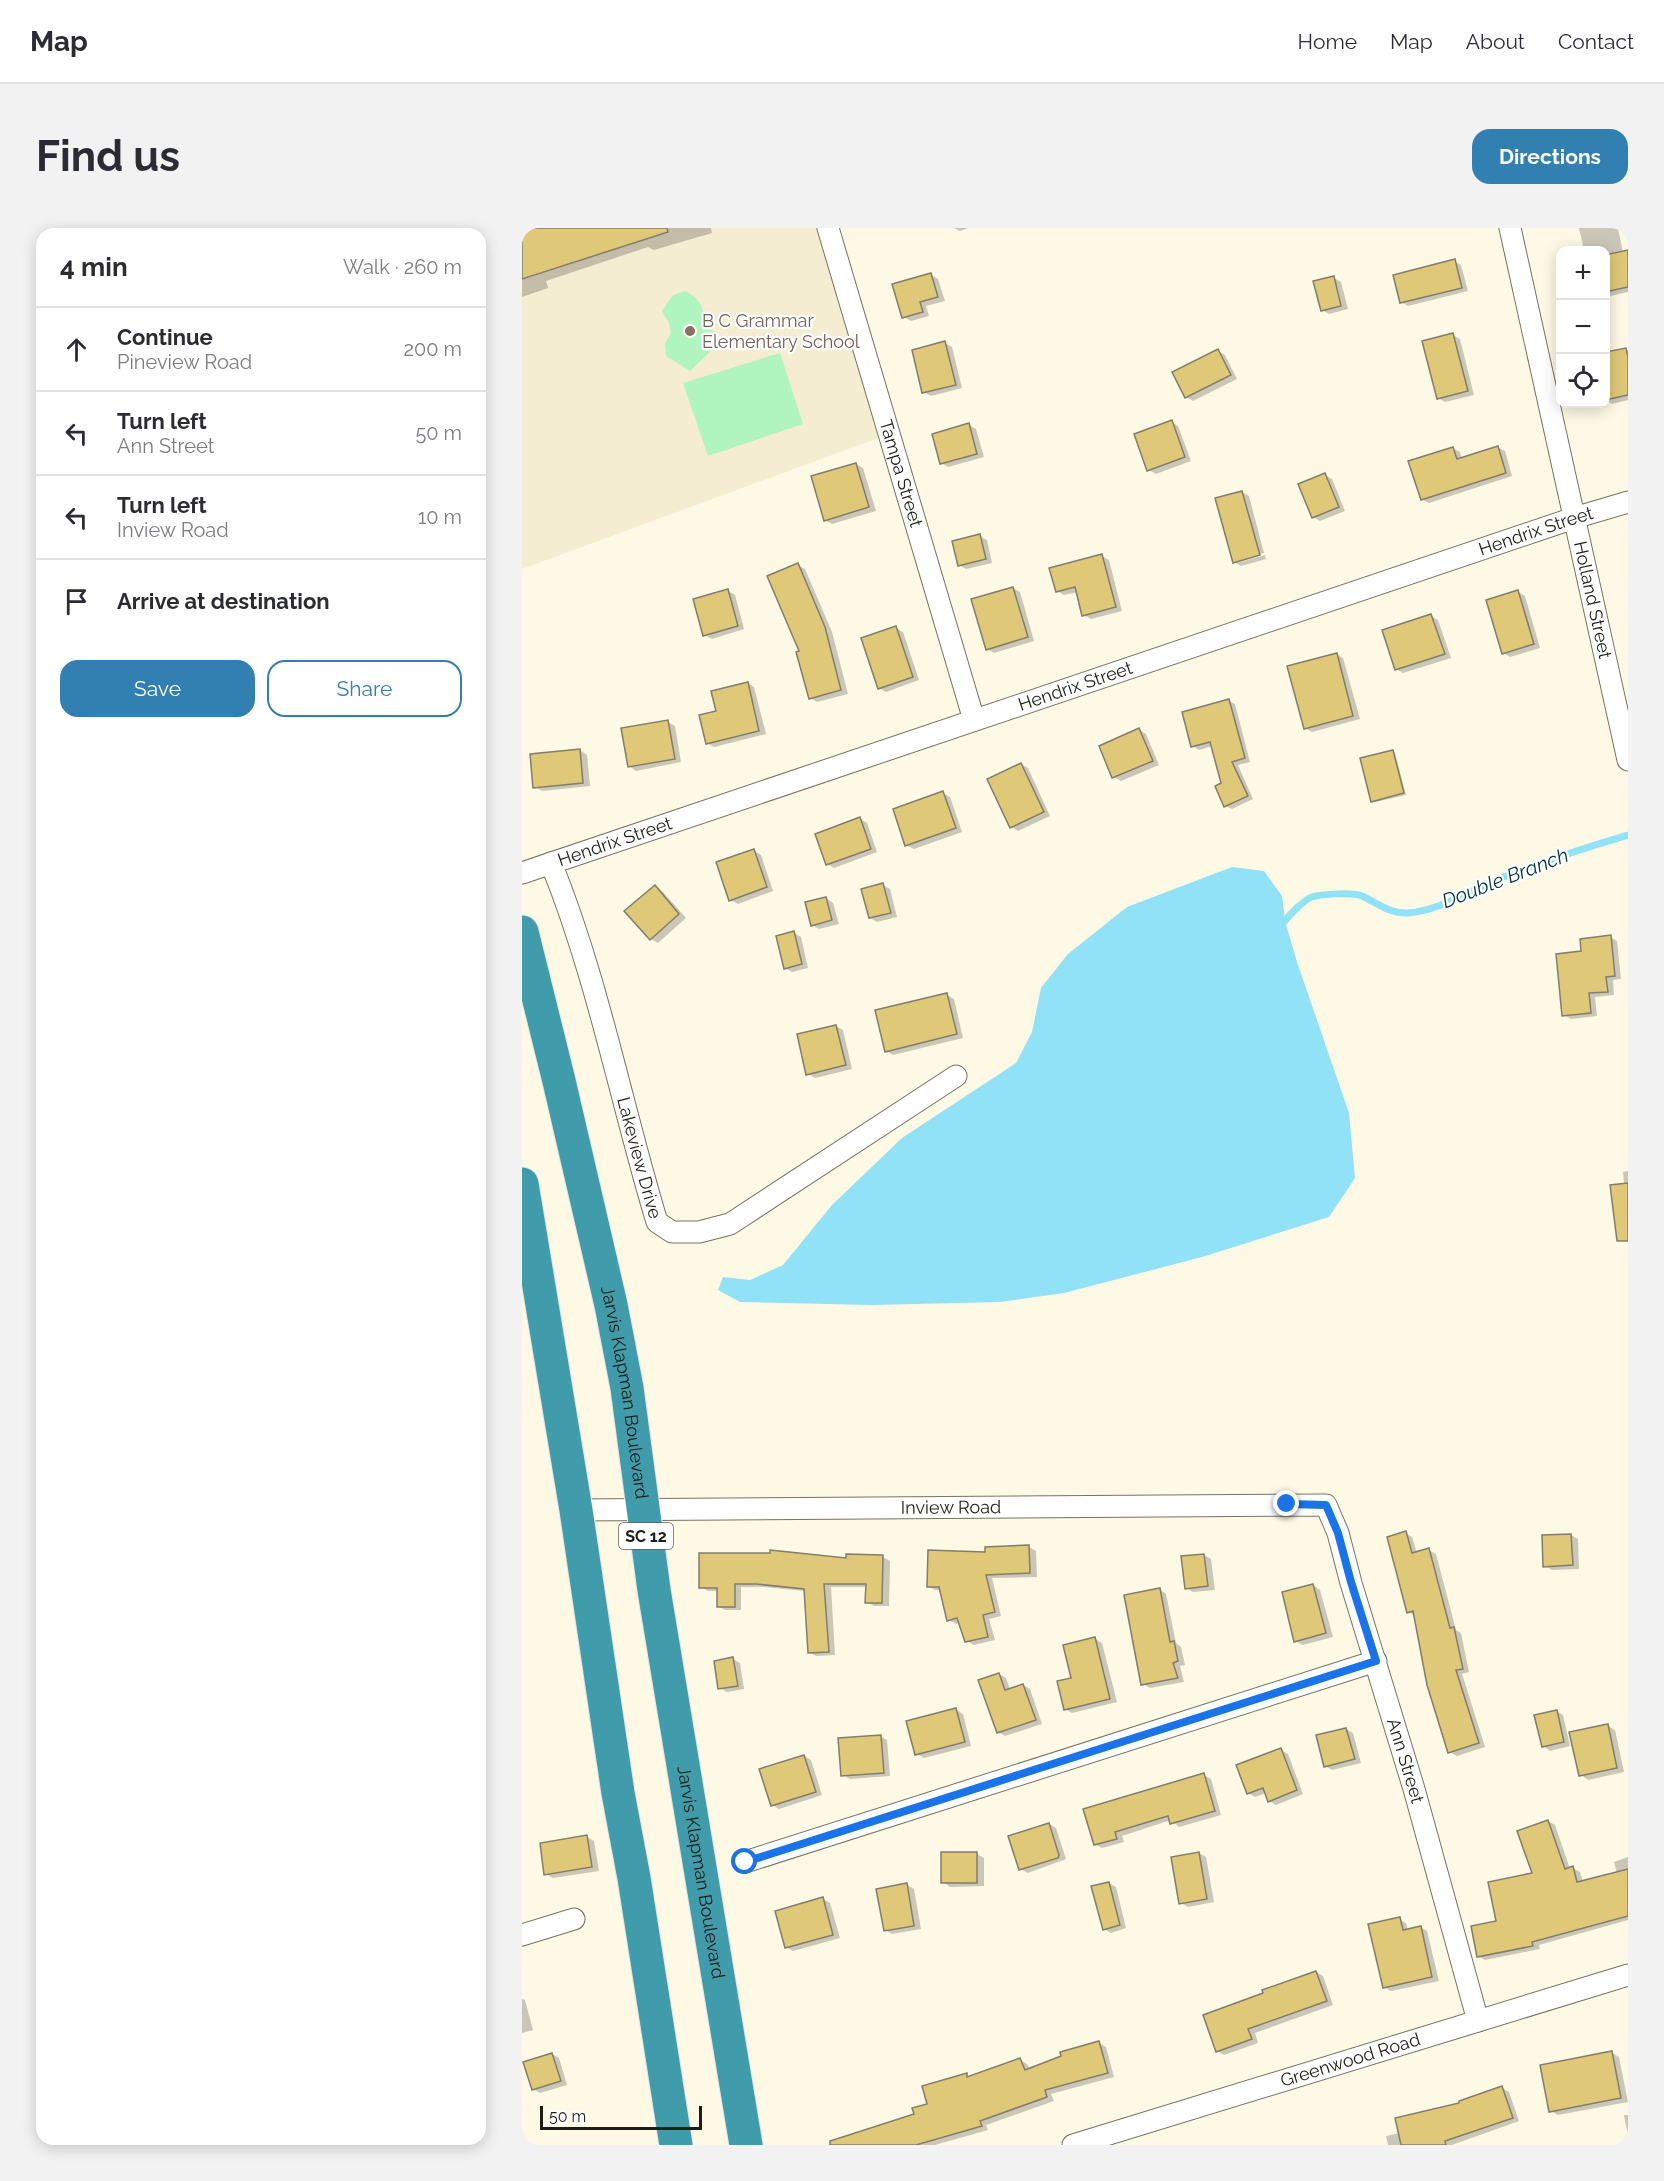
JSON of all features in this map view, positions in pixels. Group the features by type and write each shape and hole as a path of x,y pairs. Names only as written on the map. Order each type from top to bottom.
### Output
{"highway":[{"name":"Jarvis Klapman Boulevard","path":"522,932 611,1305 627,1388 642,1509 746,2145"},
{"path":"522,1184 676,2145"},
{"path":"651,1987 697,2145"}],"street":[{"name":"Tampa Street","path":"828,228 974,720"},
{"name":"Holland Street","path":"1510,228 1628,760"},
{"name":"Hendrix Street","path":"522,873 1574,518 1628,502"},
{"name":"Lakeview Drive","path":"551,863 572,915 657,1222 672,1232 699,1232 730,1224 956,1076"},
{"name":"Inview Road","path":"576,1510 1326,1505"},
{"name":"Ann Street","path":"1326,1505 1338,1533 1414,1789 1478,2021"},
{"path":"745,1862 1376,1661"},
{"path":"522,1935 574,1919"},
{"name":"Greenwood Road","path":"1073,2145 1628,1975"}],"shaded area":[{"name":"B C Grammar Elementary School","path":"522,228 828,228 889,434 522,569"}],"green space":[{"path":"685,291 698,301 704,314 705,325 715,332 718,339 712,350 690,371 666,356 665,343 671,333 669,323 662,311 673,295"},
{"path":"780,353 803,424 708,456 683,383"}],"water":[{"path":"1232,867 1264,871 1282,896 1285,921 1297,962 1349,1113 1355,1178 1329,1217 1202,1257 1064,1293 1000,1302 872,1305 740,1302 718,1290 723,1277 750,1280 783,1265 832,1205 902,1138 1016,1063 1032,1032 1041,988 1068,954 1127,907"}],"building":[{"path":"522,228 667,228 668,232 522,279"},
{"path":"1628,250 1628,287 1610,291 1610,254"},
{"path":"1455,259 1462,288 1400,303 1393,275"},
{"path":"931,273 938,297 920,302 923,312 902,318 892,284"},
{"path":"1334,276 1341,306 1321,311 1313,281"},
{"path":"1453,333 1468,391 1437,399 1422,341"},
{"path":"945,341 956,385 922,393 912,350"},
{"path":"1626,348 1628,395 1610,399 1610,354 1610,351"},
{"path":"1218,349 1231,375 1185,398 1172,372"},
{"path":"1172,420 1185,457 1147,471 1134,434"},
{"path":"969,423 977,454 940,464 932,434"},
{"path":"1498,446 1506,473 1421,500 1408,461 1453,447 1457,459"},
{"path":"856,463 869,507 824,521 811,476"},
{"path":"1325,473 1339,507 1312,518 1298,484"},
{"path":"1242,491 1260,555 1233,563 1215,498"},
{"path":"980,534 986,559 958,566 952,541"},
{"path":"1102,554 1116,607 1082,616 1075,587 1056,592 1049,568"},
{"path":"798,563 825,627 841,690 809,699 796,652 799,651 767,576"},
{"path":"1013,587 1028,637 986,650 971,599"},
{"path":"728,589 738,626 703,636 693,599"},
{"path":"1518,590 1534,644 1502,654 1486,600"},
{"path":"1431,614 1445,654 1395,670 1382,630"},
{"path":"896,626 913,677 878,689 861,638"},
{"path":"1337,653 1353,716 1304,729 1287,666"},
{"path":"748,682 759,731 706,744 699,715 716,711 711,691"},
{"path":"1229,699 1245,758 1232,762 1248,796 1224,807 1215,786 1221,783 1210,742 1191,747 1182,712"},
{"path":"668,720 675,759 628,767 621,728"},
{"path":"1139,728 1153,761 1112,778 1099,746"},
{"path":"580,749 583,783 533,788 530,754"},
{"path":"1393,750 1404,793 1371,802 1360,758"},
{"path":"1021,763 1044,812 1010,828 987,779"},
{"path":"943,791 956,828 905,846 893,809"},
{"path":"860,817 871,849 826,865 815,834"},
{"path":"754,849 767,887 729,901 716,862"},
{"path":"883,883 891,913 869,918 861,889"},
{"path":"655,885 679,914 650,940 624,911"},
{"path":"826,897 832,920 811,926 805,902"},
{"path":"794,931 802,964 784,969 776,936"},
{"path":"1611,935 1615,976 1606,977 1608,992 1589,993 1591,1013 1562,1016 1556,954 1581,951 1580,939"},
{"path":"947,993 957,1034 885,1052 875,1010"},
{"path":"836,1025 846,1065 806,1075 797,1034"},
{"path":"1628,1183 1628,1241 1617,1241 1610,1185"},
{"path":"1406,1531 1412,1553 1429,1548 1450,1628 1454,1627 1463,1669 1456,1670 1479,1743 1448,1753 1427,1685 1413,1611 1407,1613 1387,1537"},
{"path":"1571,1534 1573,1565 1543,1567 1542,1535"},
{"path":"1029,1545 1030,1573 986,1575 995,1612 983,1615 988,1637 965,1642 957,1618 947,1621 939,1587 927,1587 928,1550 985,1552 985,1547"},
{"path":"770,1550 846,1558 846,1554 883,1555 882,1603 865,1603 866,1584 824,1584 829,1652 808,1653 804,1589 735,1584 735,1607 717,1607 717,1588 699,1588 699,1553 770,1553"},
{"path":"1204,1554 1208,1586 1185,1589 1181,1556"},
{"path":"1313,1584 1326,1633 1294,1642 1282,1592"},
{"path":"1160,1588 1170,1642 1174,1641 1178,1661 1173,1663 1178,1678 1141,1685 1124,1595"},
{"path":"1095,1637 1110,1699 1064,1710 1057,1681 1071,1678 1063,1645"},
{"path":"733,1657 738,1686 718,1689 714,1661"},
{"path":"999,1673 1005,1690 1023,1684 1036,1720 997,1733 978,1680"},
{"path":"956,1708 965,1742 915,1755 906,1721"},
{"path":"1557,1710 1564,1742 1542,1747 1534,1715"},
{"path":"1608,1724 1617,1768 1579,1776 1569,1732"},
{"path":"1346,1728 1355,1759 1324,1767 1316,1735"},
{"path":"881,1735 884,1773 841,1776 838,1738"},
{"path":"1281,1748 1297,1790 1268,1802 1263,1788 1247,1794 1236,1765"},
{"path":"804,1755 816,1792 771,1806 759,1769"},
{"path":"1204,1773 1215,1811 1170,1824 1168,1816 1115,1832 1117,1839 1094,1845 1083,1809"},
{"path":"1548,1820 1565,1869 1573,1866 1577,1882 1628,1869 1628,1916 1532,1942 1533,1946 1477,1957 1471,1926 1496,1921 1488,1882 1532,1873 1517,1831"},
{"path":"1049,1823 1058,1858 1019,1870 1008,1836"},
{"path":"587,1835 592,1867 544,1875 540,1843"},
{"path":"941,1852 977,1852 977,1883 941,1883"},
{"path":"1199,1852 1207,1899 1179,1904 1171,1857"},
{"path":"1109,1882 1120,1925 1103,1930 1091,1886"},
{"path":"907,1883 914,1926 884,1931 876,1889"},
{"path":"823,1897 833,1935 785,1948 775,1911"},
{"path":"1400,1917 1403,1930 1421,1926 1432,1977 1383,1988 1368,1924"},
{"path":"1316,1971 1327,2001 1248,2029 1252,2039 1216,2052 1203,2015 1263,1993 1262,1990"},
{"path":"1099,2041 1108,2073 1045,2090 1047,2097 980,2121 982,2126 916,2145 830,2145 830,2141 914,2114 912,2108 927,2104 922,2086 967,2073 967,2077 1020,2058 1025,2070 1061,2056 1060,2052"},
{"path":"1612,2051 1621,2098 1549,2112 1540,2065"},
{"path":"552,2053 561,2081 532,2090 523,2062"},
{"path":"1502,2086 1513,2118 1445,2141 1446,2145 1401,2145 1395,2118 1459,2103 1459,2101"}],"waterway":[{"name":"Double Branch","path":"1285,921 1309,898 1330,894 1362,896 1395,912 1419,912 1441,905 1527,868 1628,835"}],"place":[{"name":"B C Grammar Elementary School","path":"690,331"}],"route":[{"path":"745,1862 1376,1661 1338,1533 1326,1505 1287,1504"}]}
